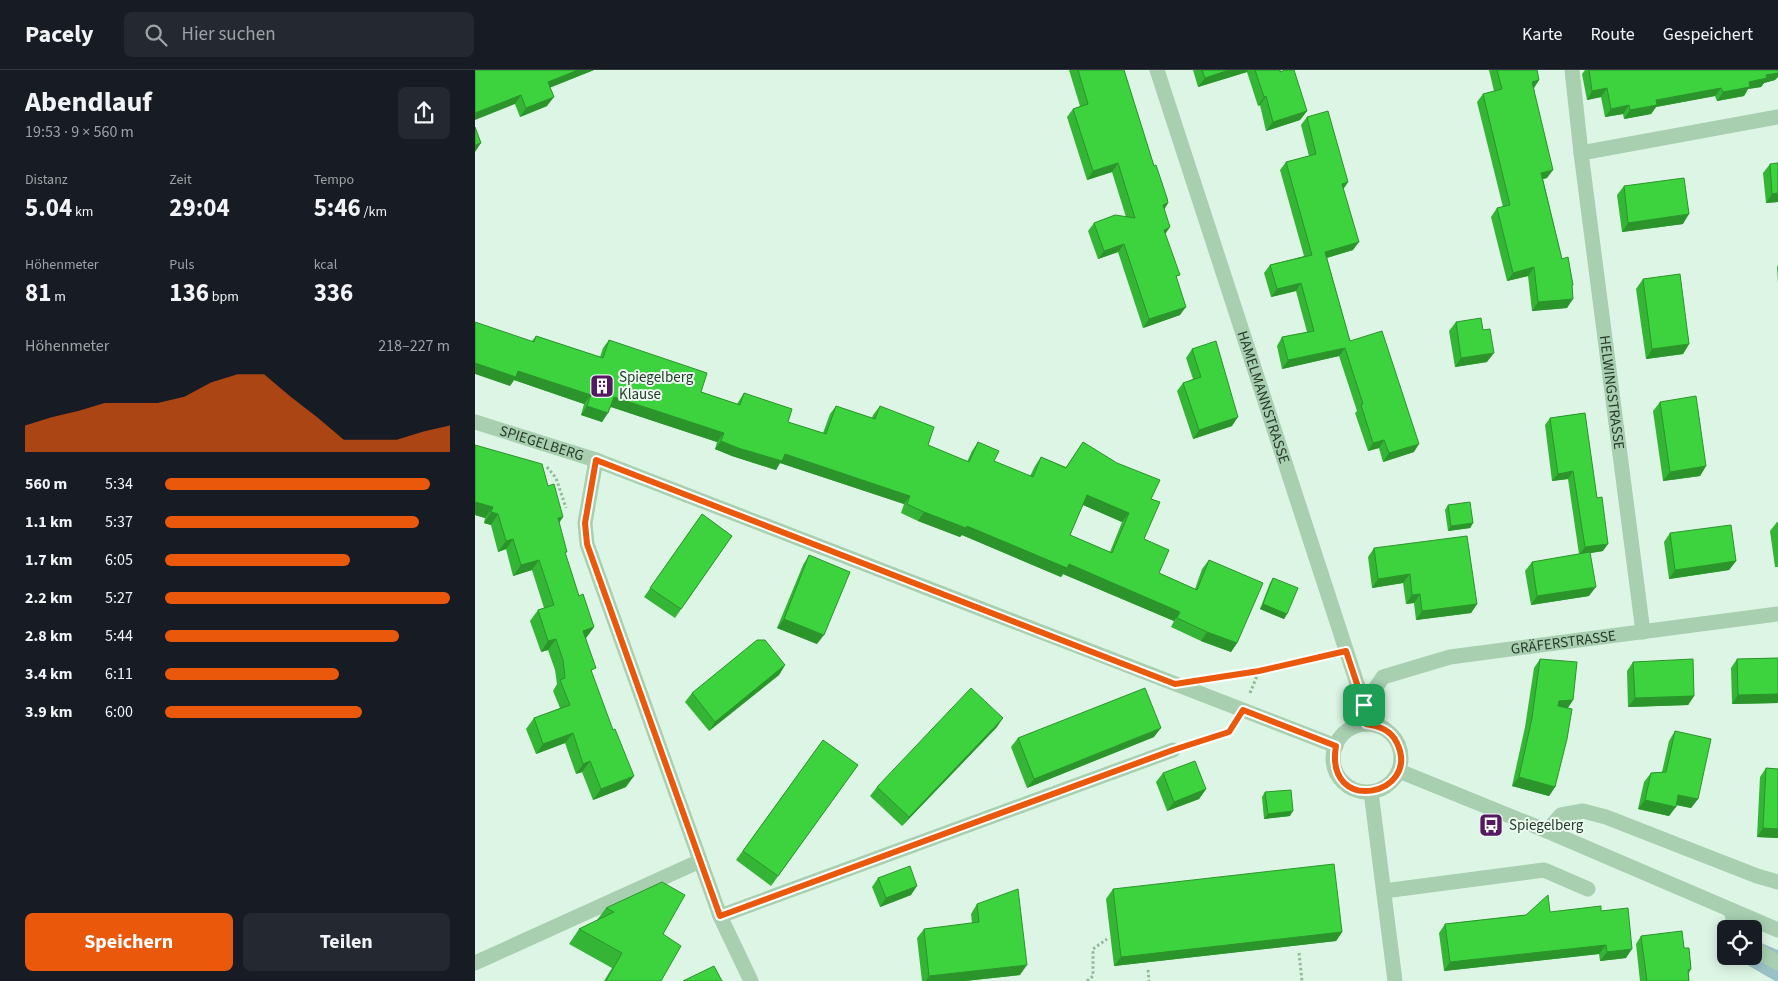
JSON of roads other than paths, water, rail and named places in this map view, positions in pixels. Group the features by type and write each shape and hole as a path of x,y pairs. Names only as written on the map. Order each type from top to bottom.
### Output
{"street":[{"name":"HAMELMANNSTRASSE","path":"1157,70 1364,705 1366,724"},
{"name":"HELWINGSTRASSE","path":"1572,70 1643,632"},
{"path":"1581,153 1778,117"},
{"name":"SPIEGELBERG","path":"475,422 596,460 1336,746"},
{"path":"596,460 585,523 587,544 720,916 751,981"},
{"name":"GRÄFERSTRASSE","path":"1364,705 1383,677 1449,657 1778,614"},
{"path":"1366,724 1377,726 1395,738 1400,749 1401,760 1399,771 1392,782 1381,790 1371,792 1355,790 1344,783 1336,772 1333,759 1336,746 1347,731 1356,726 1366,724"},
{"path":"720,916 1173,750"},
{"path":"1399,771 1547,831 1778,930"},
{"path":"1371,792 1395,981"},
{"path":"1547,831 1561,816 1583,811 1606,817 1757,876 1778,882"},
{"path":"475,963 700,861"},
{"path":"1384,891 1544,870 1588,889"},
{"path":"1731,910 1732,920"},
{"path":"1762,954 1778,963"}],"place":[{"name":"Spiegelberg Klause","path":"602,386"},
{"name":"Spiegelberg","path":"1491,825"}]}
